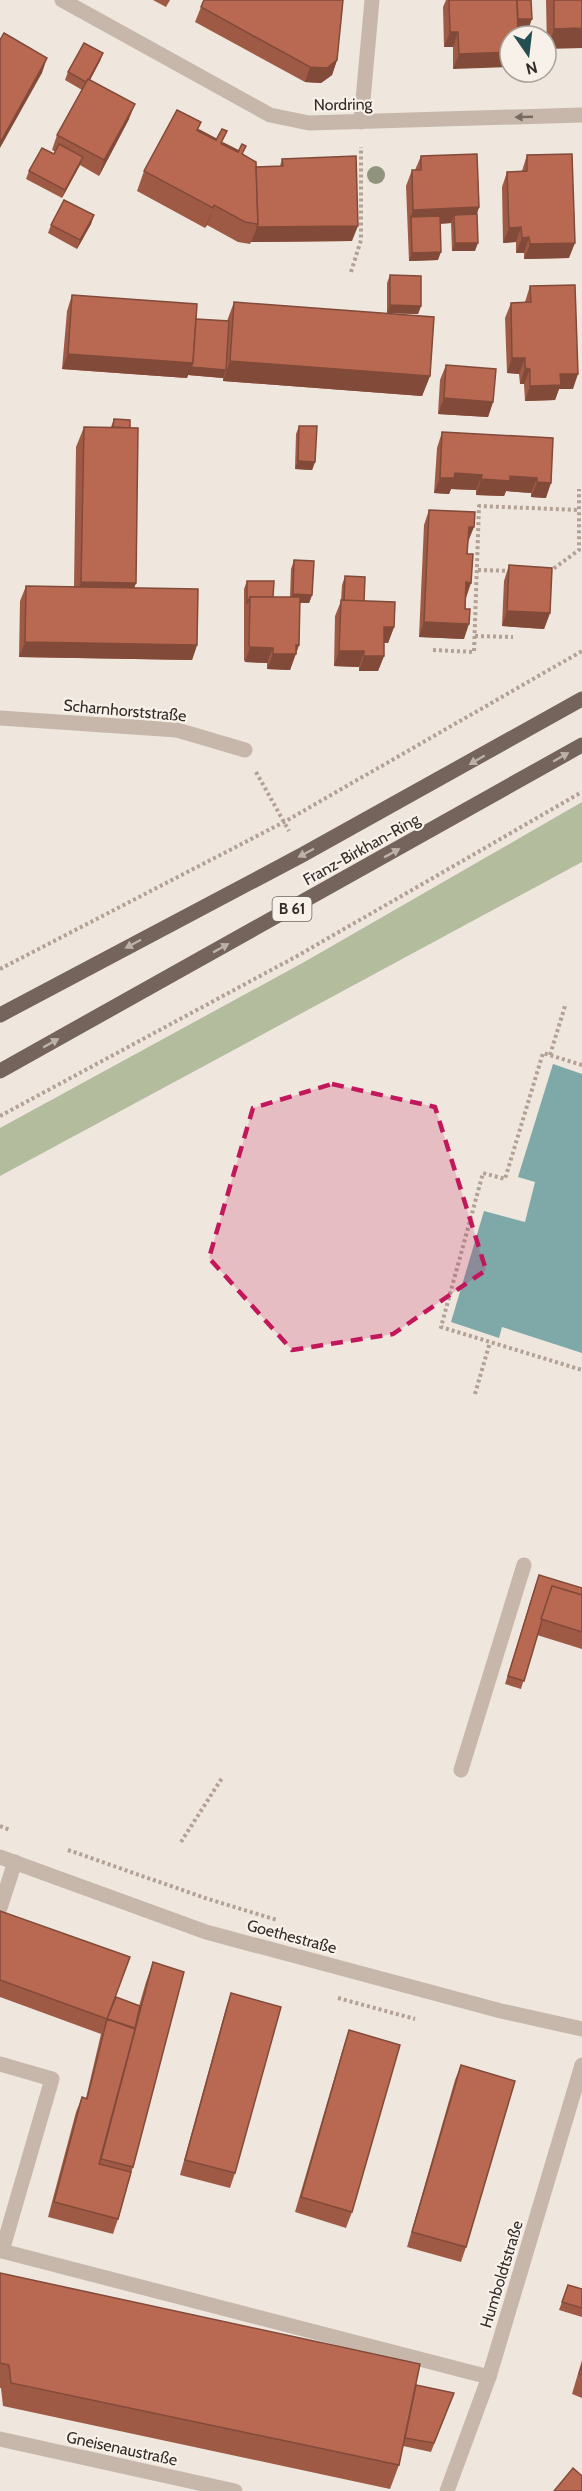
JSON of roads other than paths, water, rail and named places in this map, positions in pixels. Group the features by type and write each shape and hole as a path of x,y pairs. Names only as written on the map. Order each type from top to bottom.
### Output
{"main road":[{"name":"Franz-Birkhan-Ring","path":"0,1015 302,855 582,699"},
{"name":"Franz-Birkhan-Ring","path":"0,1071 582,744"}],"street":[{"name":"Nordring","path":"62,0 270,115 309,123 582,115"},
{"path":"361,122 372,0"},
{"name":"Scharnhorststraße","path":"0,718 177,730 244,750"},
{"path":"461,1770 524,1565"},
{"name":"Goethestraße","path":"0,1857 206,1932 501,2011 582,2029"},
{"path":"0,1908 15,1862"},
{"path":"0,2064 52,2079 1,2251 489,2377"},
{"name":"Humboldtstraße","path":"447,2491 489,2377 582,2065"},
{"name":"Gneisenaustraße","path":"0,2439 235,2491"}],"water":[{"path":"553,1064 582,1074 582,1353 502,1327 499,1338 451,1322 484,1211 525,1222 535,1182 518,1177"}]}
